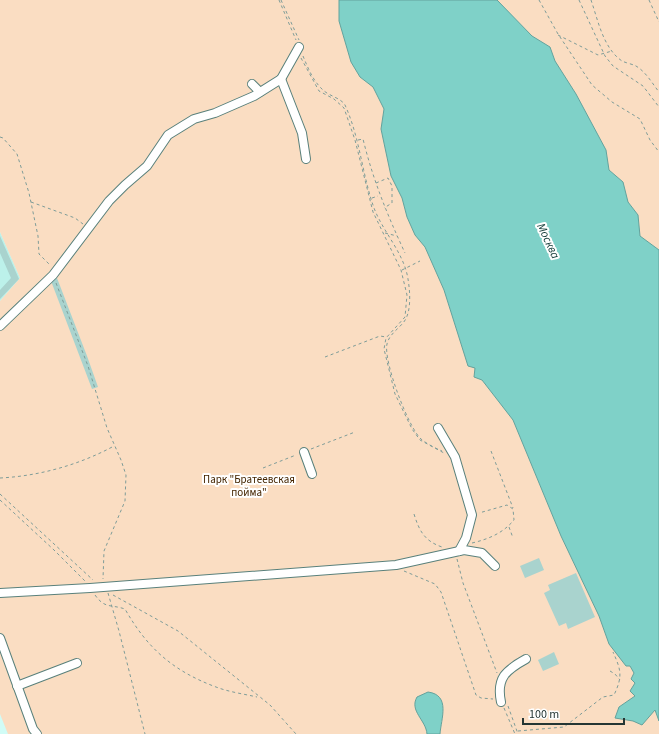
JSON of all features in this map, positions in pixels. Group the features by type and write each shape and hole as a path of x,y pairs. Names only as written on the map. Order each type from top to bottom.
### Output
{"lane":[{"path":"0,326 53,275 109,201 147,166 168,135 194,119 215,113 260,92 281,79 300,49"},
{"path":"281,79 302,133 306,159"},
{"path":"252,84 260,92"},
{"path":"438,428 451,456 472,515 466,538 459,549"},
{"path":"304,452 312,474"},
{"path":"0,593 90,588 396,565 459,549 482,553 495,566"},
{"path":"0,638 33,729 37,734"},
{"path":"504,702 500,682 510,668 526,659"},
{"path":"17,686 77,663"}],"path":[{"path":"280,0 315,82 326,93 344,104 356,140 373,212 401,270 407,295 405,317 386,338 384,349 384,357 395,394 412,429 420,440 451,456"},
{"path":"280,0 300,49 306,70 319,91 334,99 344,108 356,140"},
{"path":"539,0 558,34 592,85 612,102 640,119 650,140 659,152"},
{"path":"579,0 604,54 613,66 643,86 659,106"},
{"path":"591,0 603,36 612,51 622,61 636,66 646,74 659,92"},
{"path":"649,0 659,22"},
{"path":"558,34 598,55 612,51"},
{"path":"0,137 3,138 17,154 31,202 38,236 39,254 50,266 90,371 114,446 122,460 126,476 125,501 104,551 102,577 112,607 145,734"},
{"path":"356,140 363,139 379,196 405,252"},
{"path":"362,165 369,163"},
{"path":"375,184 388,178 392,186 392,203 384,208"},
{"path":"370,199 379,196"},
{"path":"370,199 405,268 410,294 405,322 389,338 386,349 386,357 395,384 396,392 420,438 433,447 451,456"},
{"path":"31,202 75,218 88,229"},
{"path":"384,233 397,236"},
{"path":"401,270 420,261"},
{"path":"325,358 380,336 386,338"},
{"path":"0,478 44,472 76,464 114,446"},
{"path":"414,514 420,532 434,544 459,549 486,540 508,527 514,520 513,509 491,451"},
{"path":"0,494 96,583 106,586 119,598 178,631 270,705 296,734"},
{"path":"0,500 54,550 90,588 101,603 112,607 125,609 145,641 175,668 217,688 260,698"},
{"path":"472,515 507,505 513,509"},
{"path":"508,527 513,538"},
{"path":"459,549 464,583 500,682"},
{"path":"396,565 398,570 435,584 441,592 476,695 481,698 497,699 504,702 518,734"},
{"path":"517,731 564,727 603,697 614,695 620,680 621,671 613,652"},
{"path":"610,671 620,680"},
{"path":"504,702 514,734"}],"shaded area":[{"path":"0,232 20,278 0,301"}],"green space":[{"name":"Парк \"Братеевская пойма\"","path":"0,0 339,0 339,21 351,62 360,77 373,87 384,109 381,129 391,176 402,198 407,217 415,235 425,247 444,290 459,338 475,368 474,377 482,380 513,420 561,536 599,616 609,644 630,666 634,673 635,696 619,707 655,710 659,721 659,734 8,734 0,714 0,301 20,278 0,232"},
{"path":"497,0 659,0 659,250 640,236 638,215 628,202 623,182 609,170 606,150 576,94 555,61 550,47 532,36"}],"water":[{"name":"Москва","path":"339,0 497,0 532,36 550,47 555,61 576,94 606,150 609,170 623,182 628,202 638,215 640,236 659,250 659,721 655,710 642,725 633,721 615,718 619,707 635,696 630,691 635,683 631,679 634,673 630,666 626,666 609,644 599,616 561,536 513,420 482,380 474,377 475,368 468,366 444,290 425,247 415,235 407,217 402,198 391,176 381,129 384,109 373,87 360,77 351,62 339,21"},
{"path":"428,692 435,694 440,698 442,703 443,715 440,734 427,734 424,724 416,711 415,702 417,697"}],"building":[{"path":"0,236 19,279 0,299 0,290 11,278 0,253"},
{"path":"57,278 98,387 92,389 51,281"},
{"path":"539,558 544,570 525,578 520,566"},
{"path":"576,573 595,617 568,629 566,623 559,626 544,593 550,590 548,585"},
{"path":"554,652 559,664 543,671 538,660"}]}
